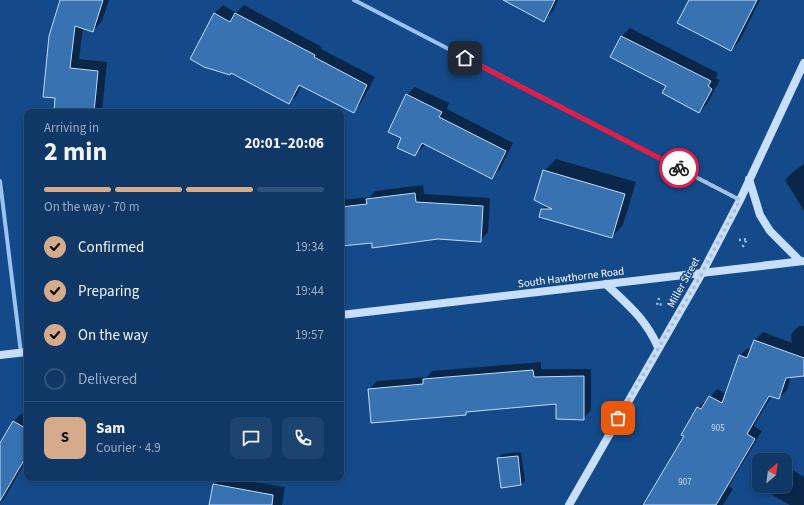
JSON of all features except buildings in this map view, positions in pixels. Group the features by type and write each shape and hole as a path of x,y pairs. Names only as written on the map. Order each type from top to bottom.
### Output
{"main road":[{"name":"Miller Street","path":"569,505 658,347 702,273 740,200 804,63"},
{"path":"749,179 760,214 770,231 802,261"},
{"name":"South Hawthorne Road","path":"344,315 702,273 731,268 802,261"},
{"path":"606,284 641,318 652,332 658,347"},
{"path":"0,355 24,352"}],"street":[{"path":"354,0 740,200"},
{"path":"0,181 24,352"}],"path":[{"path":"739,240 746,239 742,248"},
{"path":"658,298 657,305 664,304"}],"way so far":[{"path":"618,418 702,273 740,200 679,168"}],"route":[{"path":"465,58 679,168"}]}
